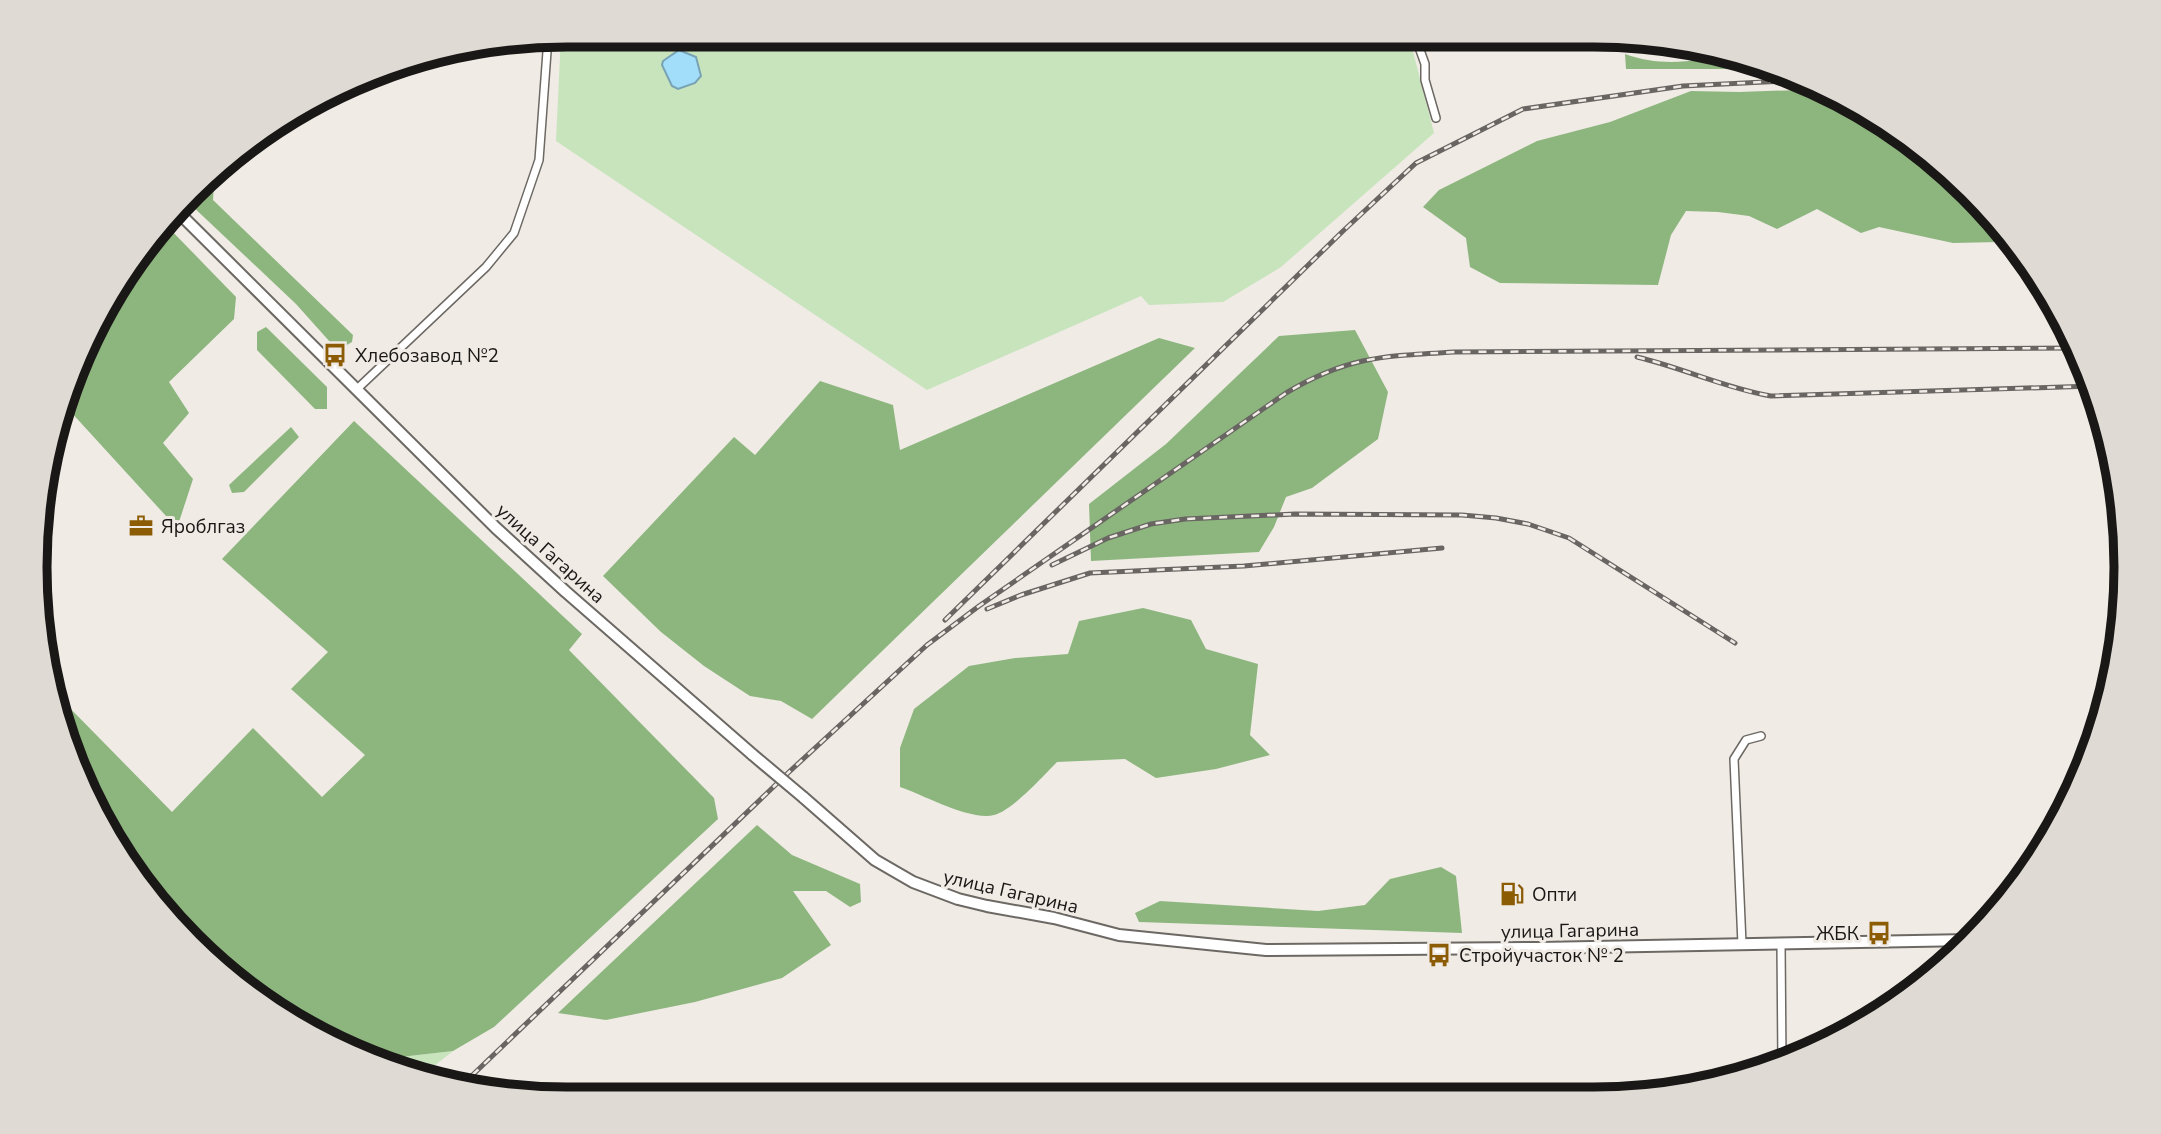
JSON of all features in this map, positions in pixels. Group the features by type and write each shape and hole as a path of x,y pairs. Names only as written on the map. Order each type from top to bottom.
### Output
{"main road":[{"name":"улица Гагарина","path":"183,217 496,528 566,592 876,860 913,883 987,906 1054,918 1119,935 1266,950 1956,940"}],"street":[{"path":"1419,47 1436,118"},
{"path":"356,390 486,267 514,233 539,160 547,48"},
{"path":"1742,944 1734,759 1746,740 1761,736"},
{"path":"1781,944 1782,1051"}],"green space":[{"path":"560,47 567,47 1412,47 1434,133 1281,267 1223,302 1149,305 1141,296 927,390 556,141"},
{"path":"1625,54 1651,61 1704,59 1742,69 1626,69"},
{"path":"1800,90 1854,117 1883,135 1937,176 1962,199 1999,242 1953,243 1879,227 1861,233 1817,209 1777,229 1749,216 1686,211 1671,235 1658,285 1500,283 1470,267 1466,238 1423,207 1439,190 1537,141 1610,122 1691,91"},
{"path":"214,185 213,200 353,335 352,342 345,346 330,342 296,304 192,206"},
{"path":"171,230 236,297 234,319 169,382 189,413 163,443 193,479 177,528 71,412 87,368 117,307"},
{"path":"266,327 327,387 327,409 315,409 257,350 257,332"},
{"path":"1355,330 1388,392 1378,439 1312,488 1286,497 1274,527 1259,552 1091,561 1089,504 1166,444 1279,336"},
{"path":"1159,338 1195,348 812,719 781,701 750,696 704,666 661,632 603,576 734,437 755,455 820,381 893,405 900,450"},
{"path":"354,421 582,634 569,650 714,798 718,819 494,1027 453,1051 396,1057 337,1033 278,999 251,979 199,935 176,910 135,856 117,827 87,766 66,704 172,812 253,728 322,797 365,755 291,689 328,652 222,559"},
{"path":"291,427 299,437 244,492 232,493 229,485"},
{"path":"1143,608 1191,620 1206,649 1258,664 1250,735 1270,755 1216,769 1156,778 1125,759 1057,762 1010,807 994,815 984,816 960,811 900,787 900,748 914,709 969,666 1015,658 1068,654 1079,621"},
{"path":"757,825 792,855 860,884 861,902 850,907 826,891 793,891 831,945 782,978 695,1002 606,1020 558,1013"},
{"path":"1441,867 1456,876 1462,933 1139,922 1135,913 1160,901 1318,911 1365,905 1390,879"},
{"path":"453,1051 431,1069 396,1057"}],"water":[{"path":"679,50 696,57 701,76 695,83 678,89 672,86 662,65 663,61"}],"railway":[{"path":"945,620 1416,163 1523,109 1683,86 1778,81"},
{"path":"470,1078 789,772 927,645 1286,393 1308,381 1367,360 1454,352 2065,348"},
{"path":"1637,357 1771,396 2081,386"},
{"path":"1052,565 1108,538 1151,524 1185,519 1295,514 1462,515 1496,518 1528,524 1569,538 1735,643"},
{"path":"987,609 1090,573 1244,566 1442,548"}],"place":[{"name":"Хлебозавод №2","path":"335,355"},
{"name":"Яроблгаз","path":"141,526"},
{"name":"Опти","path":"1512,894"},
{"name":"ЖБК","path":"1879,933"},
{"name":"Стройучасток № 2","path":"1439,955"}]}
